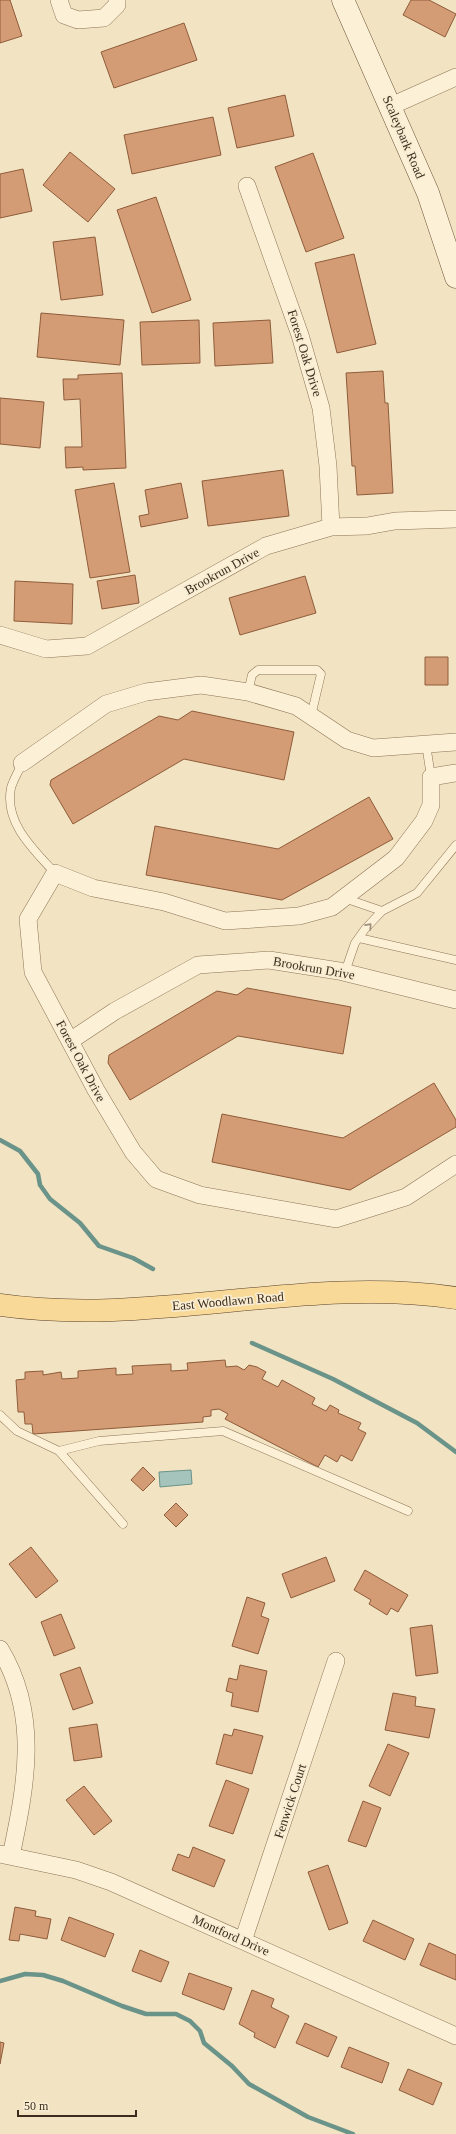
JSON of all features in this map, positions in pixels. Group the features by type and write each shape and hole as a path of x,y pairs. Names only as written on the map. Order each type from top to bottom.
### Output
{"main road":[{"name":"East Woodlawn Road","path":"0,1305 66,1311 138,1310 329,1293 396,1292 456,1298"}],"street":[{"path":"59,0 64,15 78,20 104,18 117,5 117,0"},
{"name":"Scaleybark Road","path":"343,0 391,106 428,193 456,277"},
{"path":"391,106 456,77"},
{"name":"Forest Oak Drive","path":"247,186 300,335 321,408 328,466 331,527"},
{"name":"Brookrun Drive","path":"0,635 46,649 87,646 266,546 331,527 367,526 396,521 456,520"},
{"path":"22,763 106,704 146,692 201,685 248,692 296,706 347,740 373,748 456,742"},
{"path":"55,874 93,888 164,902 225,921 299,916 332,907 396,858 424,821 431,805 431,777 456,773"},
{"name":"Forest Oak Drive","path":"55,874 28,919 33,972 96,1090 138,1158 156,1179 200,1195 336,1218 406,1197 456,1164"},
{"name":"Brookrun Drive","path":"70,1041 115,1011 198,965 270,960 345,972 456,1000"},
{"path":"0,1649 14,1680 26,1728 27,1758 24,1791 6,1855"},
{"name":"Fenwick Court","path":"243,1941 336,1661"},
{"name":"Montford Drive","path":"6,1855 76,1870 111,1882 456,2036"}],"lane":[{"path":"248,692 252,675 258,670 316,670 321,674 311,716"},
{"path":"426,744 431,777"},
{"path":"22,763 11,788 10,808 16,826 55,874"},
{"path":"345,972 355,943 382,911 417,893 456,845"},
{"path":"344,898 382,911"},
{"path":"359,938 456,960"},
{"path":"0,1415 17,1431 60,1451 123,1524"},
{"path":"60,1451 99,1441 223,1431 408,1511"}],"water":[{"path":"191,1470 192,1484 160,1487 159,1472"}],"building":[{"path":"0,0 10,0 22,36 0,43"},
{"path":"411,0 429,0 456,14 445,37 403,15"},
{"path":"184,23 197,60 114,88 101,52"},
{"path":"285,95 294,136 237,148 228,108"},
{"path":"213,117 221,155 132,174 124,135"},
{"path":"70,152 115,189 88,222 43,185"},
{"path":"313,153 344,238 306,252 275,167"},
{"path":"23,169 32,211 0,218 0,174"},
{"path":"156,197 191,300 152,313 117,210"},
{"path":"95,237 103,295 61,300 53,242"},
{"path":"354,254 376,344 337,353 315,263"},
{"path":"41,313 124,320 120,365 37,357"},
{"path":"199,320 200,363 142,365 140,322"},
{"path":"270,320 273,363 215,366 213,323"},
{"path":"383,371 385,403 388,403 393,493 357,495 355,466 352,466 346,373"},
{"path":"122,373 126,468 83,470 83,467 66,468 65,447 82,447 80,399 64,400 63,379 78,379 78,375"},
{"path":"0,398 44,402 40,448 0,444"},
{"path":"283,470 289,516 208,526 202,481"},
{"path":"114,483 130,572 90,578 75,490"},
{"path":"181,483 188,518 141,527 139,516 149,514 145,490"},
{"path":"135,575 139,603 102,609 97,581"},
{"path":"305,576 316,613 240,635 229,598"},
{"path":"15,581 73,584 72,624 14,621"},
{"path":"425,657 448,657 448,685 425,685"},
{"path":"192,711 294,732 284,780 184,759 73,824 50,785 51,780 159,716 178,720"},
{"path":"369,797 393,839 282,900 146,875 155,826 278,849"},
{"path":"247,988 351,1007 343,1054 238,1036 130,1100 108,1063 109,1055 217,991 237,995"},
{"path":"434,1083 456,1120 456,1127 350,1190 212,1162 222,1114 343,1138"},
{"path":"225,1360 226,1367 237,1366 244,1370 249,1365 257,1367 266,1372 262,1379 278,1387 282,1380 315,1398 312,1404 326,1411 330,1405 339,1410 338,1413 361,1423 358,1429 366,1433 352,1461 341,1455 337,1462 325,1455 318,1467 225,1419 228,1414 219,1409 211,1410 211,1416 203,1417 203,1422 33,1434 32,1424 25,1424 24,1412 18,1412 16,1380 25,1379 25,1372 43,1371 43,1375 61,1372 62,1379 78,1378 78,1371 116,1368 116,1375 133,1374 132,1366 171,1364 171,1371 188,1370 187,1363"},
{"path":"143,1467 155,1479 143,1491 131,1480"},
{"path":"176,1503 188,1515 176,1527 164,1515"},
{"path":"31,1547 58,1581 36,1598 9,1564"},
{"path":"326,1557 335,1581 291,1598 282,1574"},
{"path":"365,1570 408,1595 398,1612 391,1608 387,1615 369,1604 371,1600 354,1590"},
{"path":"247,1597 265,1603 261,1616 269,1619 258,1654 232,1646"},
{"path":"61,1614 75,1648 54,1656 41,1622"},
{"path":"432,1625 438,1673 416,1676 410,1628"},
{"path":"240,1665 267,1671 258,1712 231,1706 233,1693 226,1691 229,1678 237,1680"},
{"path":"80,1667 93,1703 73,1710 60,1674"},
{"path":"393,1693 416,1697 415,1706 435,1709 429,1738 385,1730"},
{"path":"97,1724 102,1757 74,1761 69,1728"},
{"path":"234,1729 263,1736 252,1774 216,1764 224,1734 232,1736"},
{"path":"388,1744 409,1753 390,1796 369,1786"},
{"path":"226,1780 249,1789 233,1834 209,1826"},
{"path":"84,1786 112,1821 94,1835 66,1800"},
{"path":"363,1801 381,1808 366,1847 348,1841"},
{"path":"193,1847 225,1860 214,1887 172,1870 178,1854 189,1858"},
{"path":"328,1865 348,1923 329,1930 308,1872"},
{"path":"15,1907 36,1911 35,1916 51,1919 47,1939 20,1934 19,1941 9,1940"},
{"path":"69,1917 114,1934 105,1957 61,1940"},
{"path":"373,1920 414,1939 405,1960 363,1941"},
{"path":"429,1943 456,1955 456,1980 420,1965"},
{"path":"140,1950 169,1962 161,1982 132,1971"},
{"path":"189,1973 232,1988 224,2010 182,1994"},
{"path":"252,1990 274,1999 271,2007 289,2016 275,2048 254,2037 255,2033 239,2024"},
{"path":"305,2023 337,2037 328,2057 296,2043"},
{"path":"0,2042 4,2043 0,2064"},
{"path":"349,2047 389,2063 382,2083 341,2067"},
{"path":"408,2069 442,2083 433,2105 399,2090"}],"waterway":[{"path":"0,1140 20,1151 38,1174 40,1185 50,1199 80,1223 99,1246 133,1258 153,1269"},
{"path":"252,1343 333,1379 417,1423 456,1452"},
{"path":"0,1981 25,1974 43,1975 63,1981 122,2006 146,2014 176,2014 190,2021 200,2031 204,2043 232,2066 249,2084 308,2117 353,2134"}]}
